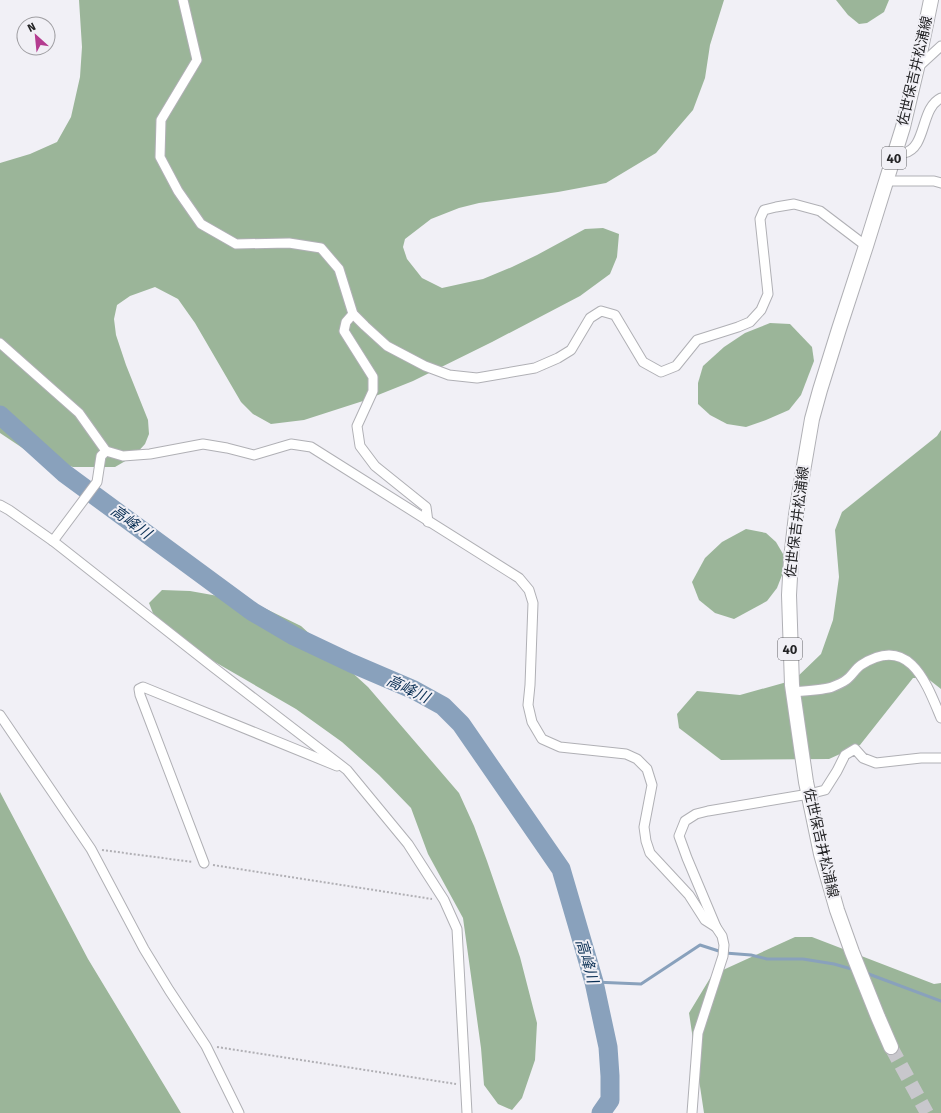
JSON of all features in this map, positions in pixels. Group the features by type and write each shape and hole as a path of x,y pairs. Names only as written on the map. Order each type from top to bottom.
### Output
{"main road":[{"name":"佐世保吉井松浦線","path":"892,1047 875,1010 837,910 821,854 809,794 792,685 789,595 791,559 801,483 812,420 841,321 903,128 931,0"}],"street":[{"path":"182,0 197,60 161,120 160,157 178,191 201,224 236,244 289,243 321,248 339,269 353,314 387,346 425,366 449,375 477,378 535,368 558,358 571,350 590,318 602,311 615,314 644,362 661,372 676,366 697,340 750,322 761,310 768,294 760,218 764,210 794,204 820,211 866,246"},
{"path":"917,68 941,46"},
{"path":"895,153 905,153 912,149 919,141 927,114 936,101 941,98"},
{"path":"886,181 934,181 941,183"},
{"path":"353,314 346,322 344,331 373,377 373,391 357,426 360,446 375,466 426,507 428,522"},
{"path":"0,343 79,413 106,451 123,456 144,455 203,444 254,455 291,444 311,448 519,578 529,590 533,603 528,705 532,722 542,740 560,747 626,754 637,759 647,769 652,785 644,827 650,853 689,895 705,920 716,927"},
{"path":"53,541 97,482 101,456 106,451"},
{"path":"0,505 53,541 347,770 408,844 444,900 457,929 467,1113"},
{"path":"793,692 831,688 846,680 860,666 878,657 891,655 904,659 914,667 927,684 941,718"},
{"path":"204,863 139,689 143,687 347,770"},
{"path":"0,715 91,849 144,949 206,1046 239,1113"},
{"path":"692,1113 698,1033 723,956 724,945 722,936 716,927 686,858 679,836 685,821 696,814 708,811 825,790 845,755 856,749 863,758 876,763 921,758 941,758"}],"path":[{"path":"91,849 204,863 444,900"},
{"path":"206,1046 465,1085"}],"green space":[{"path":"79,0 724,0 710,45 705,78 693,110 656,153 606,183 558,192 479,203 459,208 431,219 405,239 403,247 407,259 422,278 442,288 483,279 537,255 585,229 603,228 619,234 617,257 610,274 580,296 413,381 363,401 304,420 271,424 253,414 241,402 195,323 178,299 155,287 130,296 117,305 114,319 116,335 126,365 148,420 149,434 145,444 134,456 115,467 73,467 33,455 0,433 0,163 30,154 57,142 71,117 80,77 82,47"},
{"path":"836,0 889,0 884,12 867,23 859,24 848,15"},
{"path":"770,323 790,324 812,347 814,361 801,395 789,410 746,427 727,424 710,415 698,404 698,383 703,366 724,347 745,333"},
{"path":"941,430 941,689 927,678 913,678 860,745 829,759 721,760 679,728 677,714 697,691 740,695 794,680 821,654 833,620 839,577 835,530 842,512 937,436"},
{"path":"746,529 766,533 776,542 783,554 784,570 777,588 767,601 734,619 715,613 699,600 692,582 705,558 722,542"},
{"path":"162,590 190,591 260,606 301,626 368,687 459,793 474,826 520,957 537,1023 535,1060 522,1098 512,1110 498,1104 484,1085 481,1048 463,918 428,854 411,808 379,775 342,742 296,709 170,636 156,621 149,603"},
{"path":"0,792 88,959 181,1113 0,1113"},
{"path":"795,937 812,937 934,984 941,983 941,1113 704,1113 689,1013 712,975"}],"waterway":[{"name":"高峰川","path":"0,415 64,473 253,612 294,636 351,663 414,690 443,706 461,724 561,869 594,982 608,1047 610,1100 601,1113"},
{"path":"594,982 641,984 700,945 725,953 751,955 767,959 803,959 834,964 855,970"},
{"path":"866,973 941,1001"}],"tunnel":[{"path":"891,1047 927,1113"}]}
